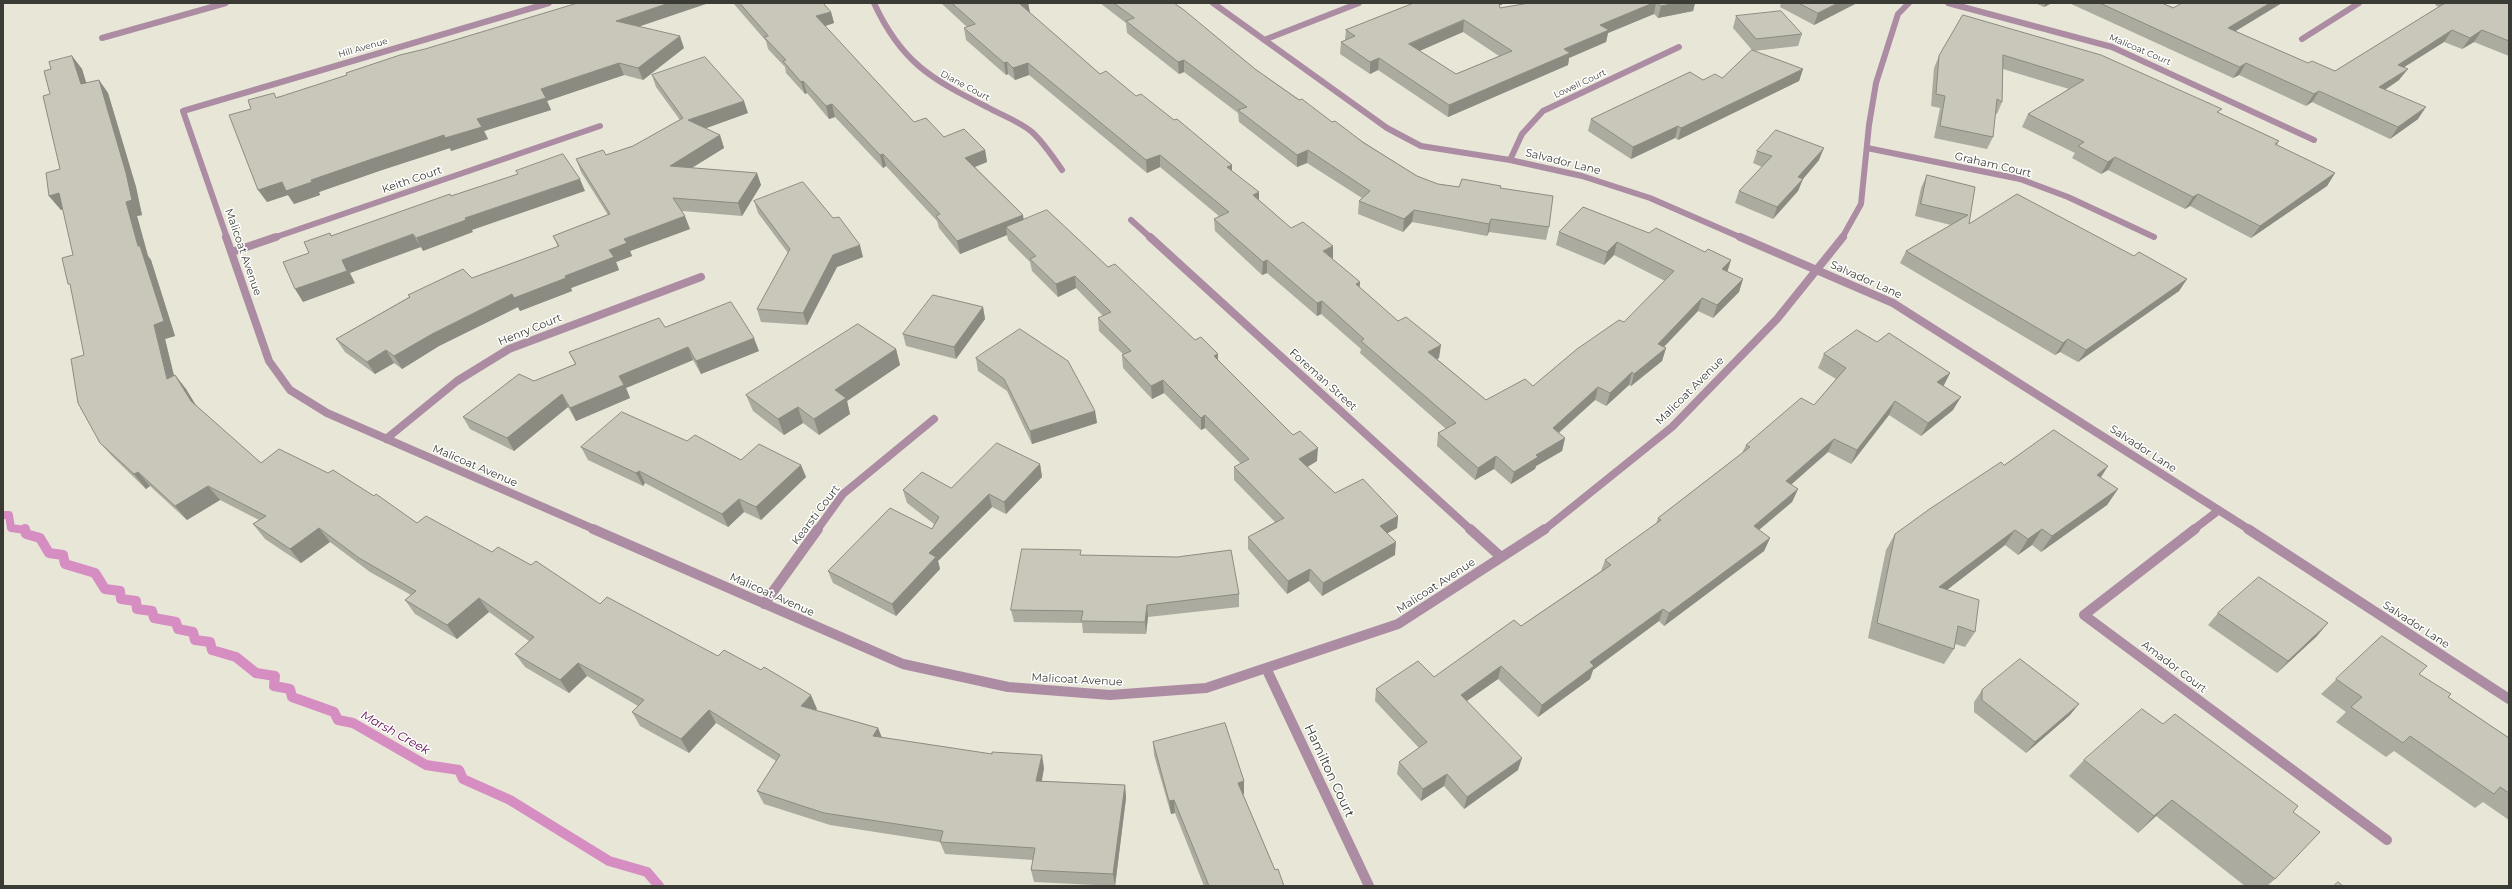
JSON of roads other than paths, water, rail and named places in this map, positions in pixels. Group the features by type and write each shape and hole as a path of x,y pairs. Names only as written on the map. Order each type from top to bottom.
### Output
{"street":[{"path":"102,38 226,3"},
{"name":"Hill Avenue","path":"183,111 549,3"},
{"name":"Diane Court","path":"874,3 882,23 900,51 930,78 1027,128 1047,148 1062,170"},
{"name":"Salvador Lane","path":"1213,3 1387,128 1421,146 1510,160 1582,176 1650,198 1893,303 2219,510 2509,699"},
{"path":"1264,40 1359,3"},
{"name":"Malicoat Avenue","path":"183,111 269,361 290,390 327,413 902,664 1008,687 1110,695 1206,688 1398,624 1553,524 1672,427 1776,319 1839,244 1861,204 1876,83 1898,14 1909,3"},
{"name":"Malicoat Court","path":"1948,3 2112,46 2314,140"},
{"path":"2302,39 2359,3"},
{"name":"Lowell Court","path":"1510,160 1522,134 1543,111 1679,47"},
{"name":"Keith Court","path":"232,252 600,126"},
{"name":"Graham Court","path":"1867,148 2020,180 2068,197 2154,237"},
{"name":"Foreman Street","path":"1130,220 1501,557"},
{"name":"Henry Court","path":"386,439 457,380 509,349 701,277"},
{"name":"Kearsti Court","path":"764,604 843,494 934,419"},
{"name":"Amador Court","path":"2219,510 2084,615 2387,840"},
{"name":"Hamilton Court","path":"1266,668 1369,886"}],"waterway":[{"name":"Marsh Creek","path":"3,515 9,515 11,528 25,530"},
{"name":"Marsh Creek","path":"25,529 26,534 40,538 49,553 63,555 65,564 95,573 105,589 120,591 121,599 136,601 137,609 152,611 154,618 176,622 178,629 193,632 195,640 210,642 212,650 236,657 256,673 275,676 274,686 290,689 292,697 334,712 338,720 353,723 426,765 459,770 463,779 510,800 609,861 647,872 659,886"}]}
